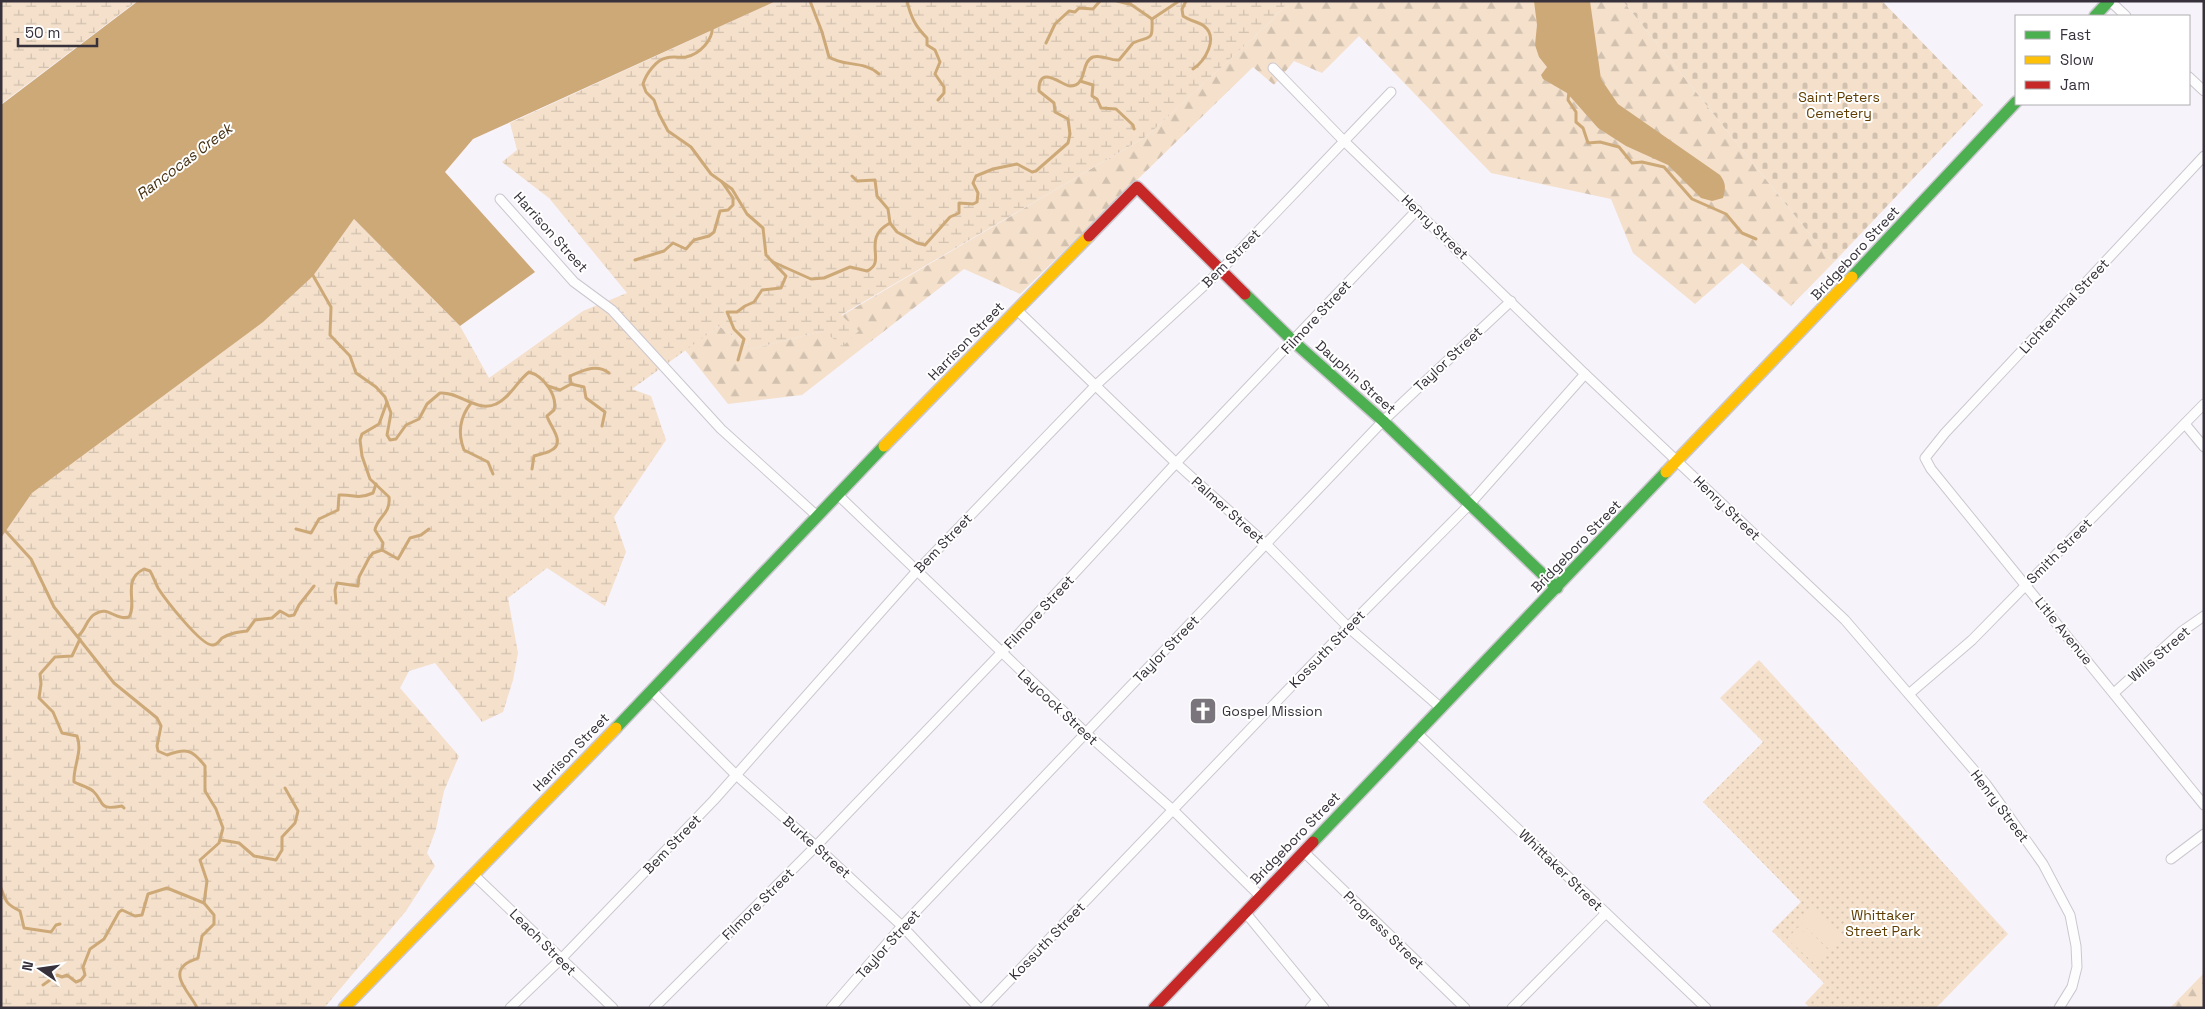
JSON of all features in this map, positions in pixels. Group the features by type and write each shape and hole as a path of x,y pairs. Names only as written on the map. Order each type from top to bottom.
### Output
{"street":[{"path":"2096,15 2110,1 2125,15"},
{"name":"Henry Street","path":"1273,68 1343,140 1585,374 1845,620 1986,784 2043,864 2070,915 2076,946 2077,967 2072,987 2059,1008"},
{"path":"2190,77 2204,91"},
{"name":"Bem Street","path":"510,1008 562,958 714,800 735,774 916,572 1096,385 1220,271 1390,92"},
{"name":"Bridgeboro Street","path":"1154,1008 1557,588 2015,103"},
{"name":"Lichtenthal Street","path":"1925,458 1945,433 2204,156"},
{"name":"Dauphin Street","path":"1137,187 1293,341 1383,421 1557,588"},
{"name":"Harrison Street","path":"344,1008 474,875 816,515 1137,187"},
{"name":"Harrison Street","path":"500,199 574,282 612,310 721,429 816,515"},
{"name":"Filmore Street","path":"654,1008 816,846 1001,653 1176,463 1417,210"},
{"name":"Taylor Street","path":"831,1008 902,926 1383,421 1511,301"},
{"name":"Palmer Street","path":"1018,310 1176,463 1267,544 1348,627 1441,708"},
{"name":"Kossuth Street","path":"983,1008 1348,627 1469,505 1585,374"},
{"name":"Smith Street","path":"1909,694 1972,640 2204,404"},
{"path":"2185,424 2204,447"},
{"name":"Litle Avenue","path":"1925,458 1931,469 2204,805"},
{"name":"Laycock Street","path":"837,494 916,572 1086,733 1173,810 1260,896"},
{"name":"Wills Street","path":"2114,693 2181,632 2204,616"},
{"name":"Burke Street","path":"651,690 735,774 902,926 979,1008"},
{"name":"Whittaker Street","path":"1417,732 1706,1008"},
{"path":"2171,859 2204,834"},
{"name":"Progress Street","path":"1304,852 1465,1008"},
{"name":"Leach Street","path":"474,875 613,1008"},
{"path":"1245,912 1324,1008"},
{"path":"1512,1008 1606,912"},
{"path":"1310,1008 1318,1000"}],"green space":[{"path":"1,1 137,1 1,104"},
{"path":"776,1 1289,1 1270,22 1147,136 841,315 859,331 843,346 823,331 751,349 719,326 632,389 651,396 666,440 614,517 626,552 605,606 547,568 508,598 518,653 513,680 503,712 482,722 435,663 409,671 400,688 459,756 444,791 436,829 427,853 435,866 406,911 324,1008 1,1008 1,538 32,493 313,276 354,219 460,326 489,378 583,311 627,293 549,198 502,162 517,150 510,123"},
{"path":"1289,1 1623,1 1833,263 1791,306 1742,263 1695,304 1633,253 1611,199 1491,173 1359,36 1322,73 1294,61 1274,85 1253,67 1020,294 964,269 802,395 728,404 685,350 719,326 751,349 823,331 841,316 1147,136 1270,22"},
{"name":"Saint Peters Cemetery","path":"1623,1 1882,1 1983,105 1833,263"},
{"name":"Whittaker Street Park","path":"1759,660 2008,934 1936,1008 1810,1008 1805,1003 1824,983 1772,931 1801,902 1703,802 1763,742 1720,698"},
{"path":"1812,906 1845,936 1831,951 1799,921"},
{"path":"1798,927 1826,952 1815,964 1787,939"},
{"path":"2204,973 2204,1008 2170,1008"}],"water":[{"name":"Rancocas Creek","path":"138,1 776,1 473,139 445,172 535,272 460,326 354,219 313,276 263,322 32,493 1,538 1,105"},
{"path":"1534,1 1590,1 1601,79 1618,104 1720,175 1725,186 1723,198 1712,201 1701,198 1668,165 1626,146 1598,128 1567,93 1543,79 1541,75 1547,67 1539,57 1535,45 1537,25"}],"waterway":[{"path":"810,1 829,57 841,62 867,67 879,74"},
{"path":"907,1 914,22 927,38 927,45 935,50 940,62 935,74 944,87 944,93 938,100"},
{"path":"1046,43 1055,24 1069,11 1075,12 1079,8 1093,9 1100,1"},
{"path":"1117,1 1129,4"},
{"path":"1126,1 1152,19"},
{"path":"1152,19 1179,1"},
{"path":"1186,1 1182,9 1183,16 1204,26 1210,37 1209,49 1206,55 1193,69"},
{"path":"852,176 857,181 875,180 877,196 888,209 890,223 897,232 917,243 925,245 950,217 959,213 959,203 973,204 977,202 978,193 973,183 976,176 993,169 1017,164 1032,172 1036,171 1068,143 1070,134 1068,119 1055,112 1054,103 1039,91 1042,78 1052,78 1070,86 1076,85 1082,78 1086,64 1093,57 1100,56 1119,60 1133,43 1149,37 1152,32 1152,19"},
{"path":"712,26 711,36 701,49 686,57 662,59 652,68 643,84 646,92 654,100 668,131 691,147 711,174 732,189 747,214 763,228 766,255 786,276 781,288 762,290 754,302 737,312 727,312 734,329 744,339 738,360"},
{"path":"1080,81 1093,85 1092,96 1097,99 1101,108 1116,109 1133,125 1134,129"},
{"path":"1569,92 1568,100 1576,112 1576,122 1583,128 1588,143 1600,142 1619,147 1632,163 1642,162 1664,167 1692,199 1726,214 1742,233 1756,239"},
{"path":"635,260 664,251 673,243 686,249 694,240 709,236 714,232 720,211 728,210 733,205 733,198 722,182"},
{"path":"773,262 811,279 824,278 850,267 867,271 873,267 875,262 877,236 881,229 890,223"},
{"path":"311,272 331,307 330,335 350,356 356,373 376,387 385,397 391,413 387,435 390,440 396,439 406,425 419,419 427,404 440,393 447,393 475,404 489,406 505,398 529,372 544,382 554,398 554,410 547,416 556,435 557,444 550,451 534,456 532,469"},
{"path":"571,384 570,376 584,370 594,368 609,373"},
{"path":"548,386 560,390 571,384 584,387 586,398 605,412 602,426"},
{"path":"382,550 383,543 375,530 388,508 389,497 370,479 362,456 360,440 362,434 379,424 387,402"},
{"path":"471,403 462,419 460,431 464,450 488,462 493,474"},
{"path":"296,529 311,533 319,519 338,510 339,495 367,495 373,493 376,484"},
{"path":"1,526 31,559 54,607 114,683 157,718 161,726 157,746 158,751 167,755 179,751 192,753 205,766 205,791 216,809 223,828 219,843 200,860 207,881 204,903"},
{"path":"336,603 335,590 337,583 358,586 359,577 373,553 382,550 398,559 410,538 421,535 429,529"},
{"path":"78,636 92,616 100,612 104,611 124,618 129,617 132,605 133,579 144,569 150,571 158,588 168,602 193,631 208,644 213,645 228,635 247,631 255,620 272,618 280,611 289,616 294,615 299,605 314,586"},
{"path":"80,639 72,656 55,657 40,674 39,698 53,712 62,733 77,736 79,748 74,782 93,791 105,806 122,806 124,808"},
{"path":"221,840 239,843 254,856 276,860 282,850 282,837 295,823 298,811 285,788"},
{"path":"1,888 7,902 20,911 24,928 51,932 56,925 60,924"},
{"path":"43,985 57,975 62,977 67,975 76,982 81,980 85,975 83,967 90,949 104,939 119,912 122,910 135,916 142,915 148,894 167,888 204,903 214,915 214,924 202,936 198,958 187,963 180,973 180,979 197,1008"}],"traffic: fast":[{"path":"2096,15 2109,1"},
{"path":"1852,277 2015,103"},
{"path":"1245,294 1293,341 1383,421 1557,588"},
{"path":"616,728 884,446"},
{"path":"1313,842 1666,472"}],"traffic: slow":[{"path":"884,446 1089,236"},
{"path":"1666,472 1852,277"},
{"path":"344,1008 616,728"}],"traffic: jam":[{"path":"1089,236 1137,187 1245,294"},
{"path":"1154,1008 1313,842"}],"place":[{"name":"Gospel Mission","path":"1203,711"}]}
